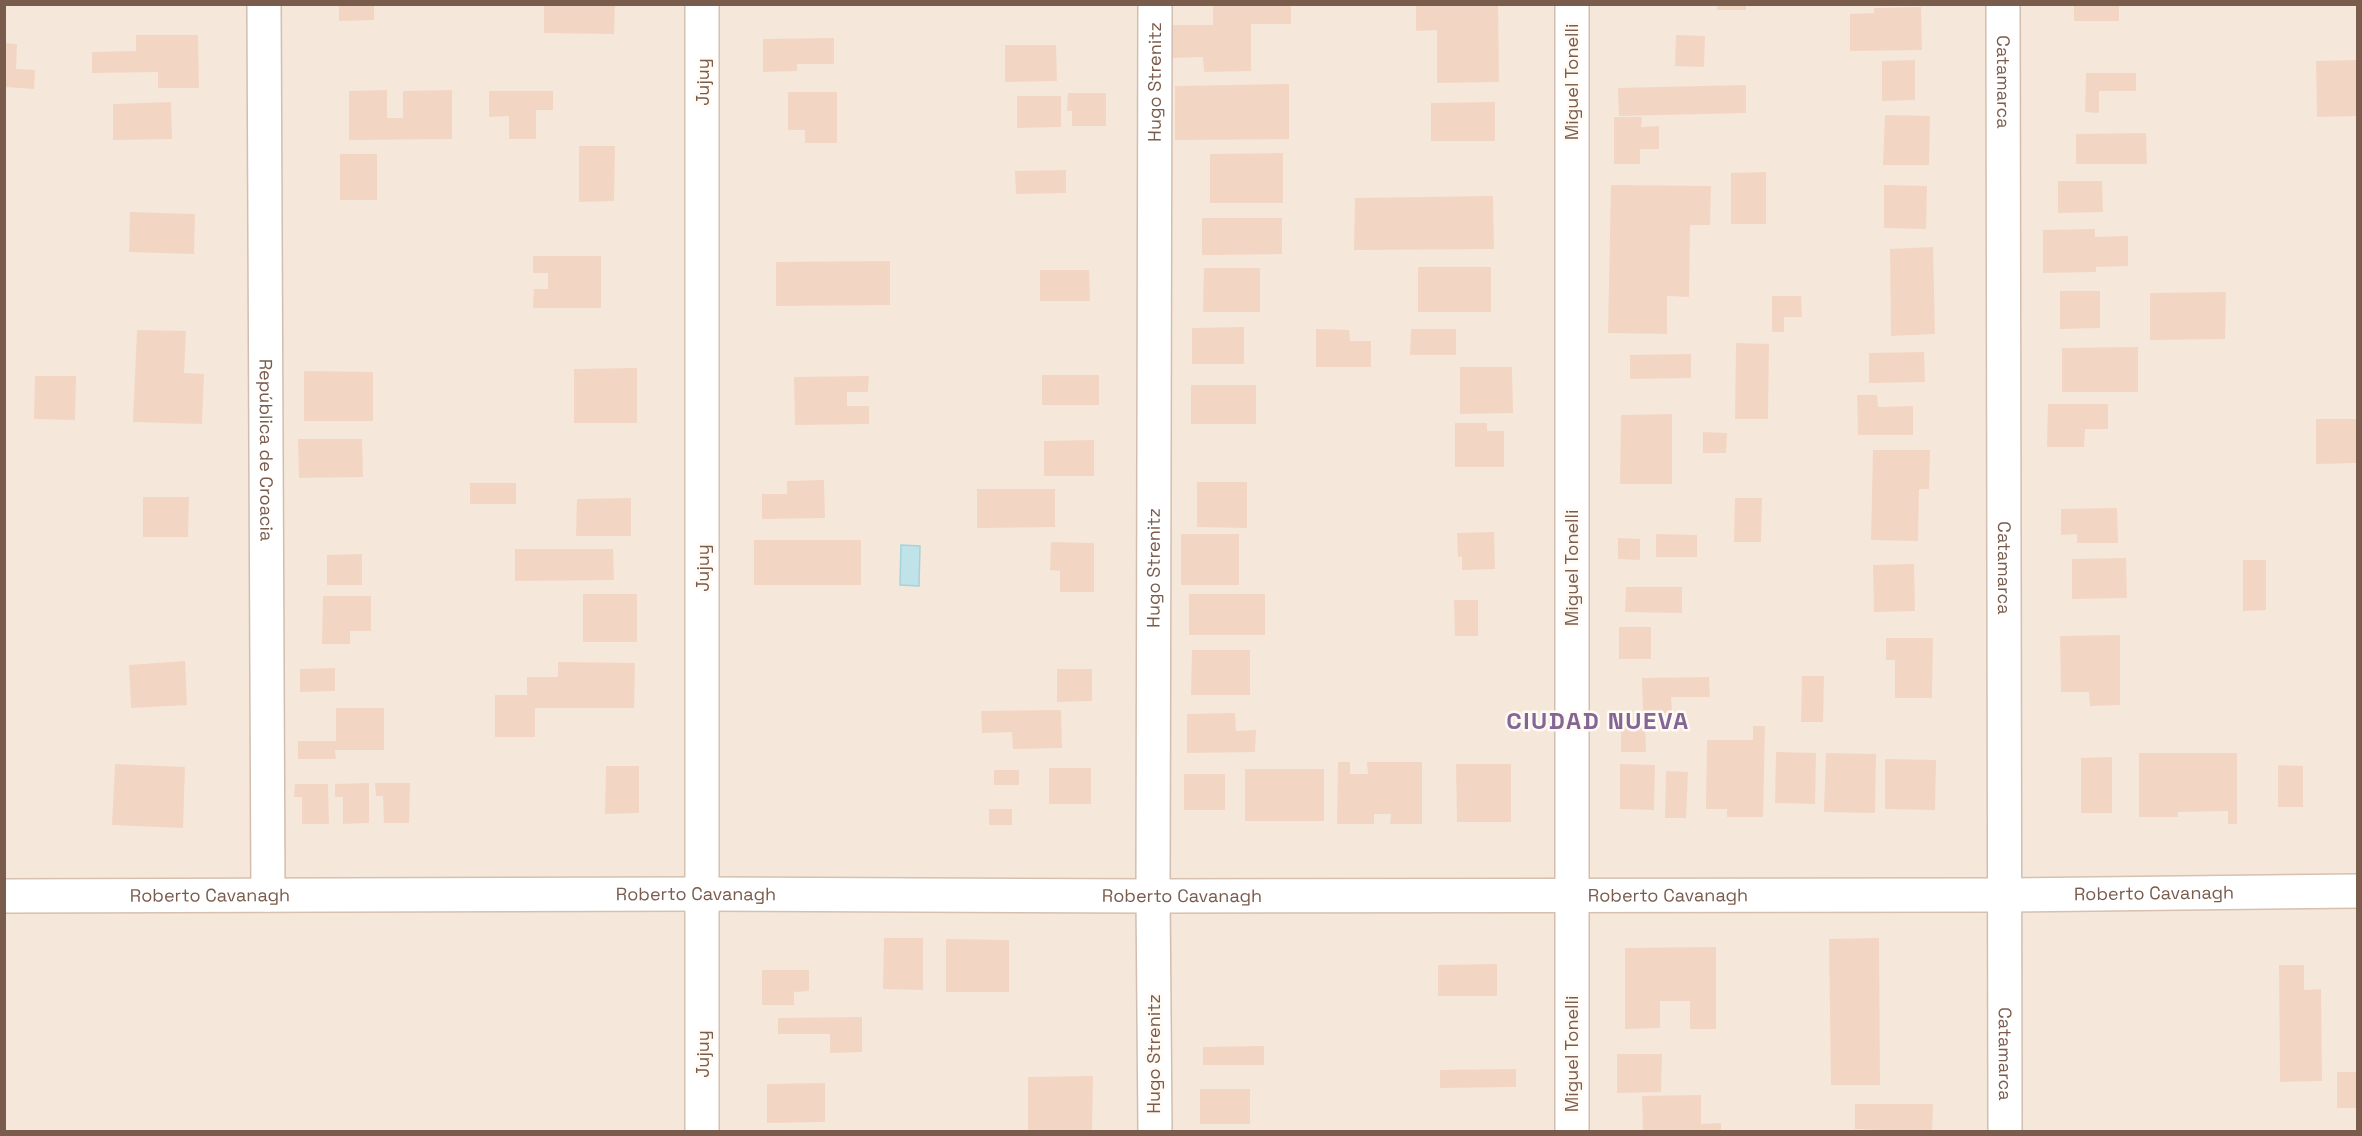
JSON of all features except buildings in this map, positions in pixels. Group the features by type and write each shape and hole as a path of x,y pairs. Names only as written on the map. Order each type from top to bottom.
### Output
{"street":[{"name":"República de Croacia","path":"264,4 268,895"},
{"name":"Jujuy","path":"702,4 702,1131"},
{"name":"Hugo Strenitz","path":"1155,4 1153,896 1155,1131"},
{"name":"Miguel Tonelli","path":"1572,4 1572,1131"},
{"name":"Catamarca","path":"2003,4 2005,1131"},
{"name":"Roberto Cavanagh","path":"4,896 2005,895 2358,891"}],"shaded area":[{"path":"5,5 2357,5 2357,1131 5,1131"}],"water":[{"path":"901,545 920,546 919,586 900,585"}],"district":[{"name":"CIUDAD NUEVA","path":"1598,721"}]}
